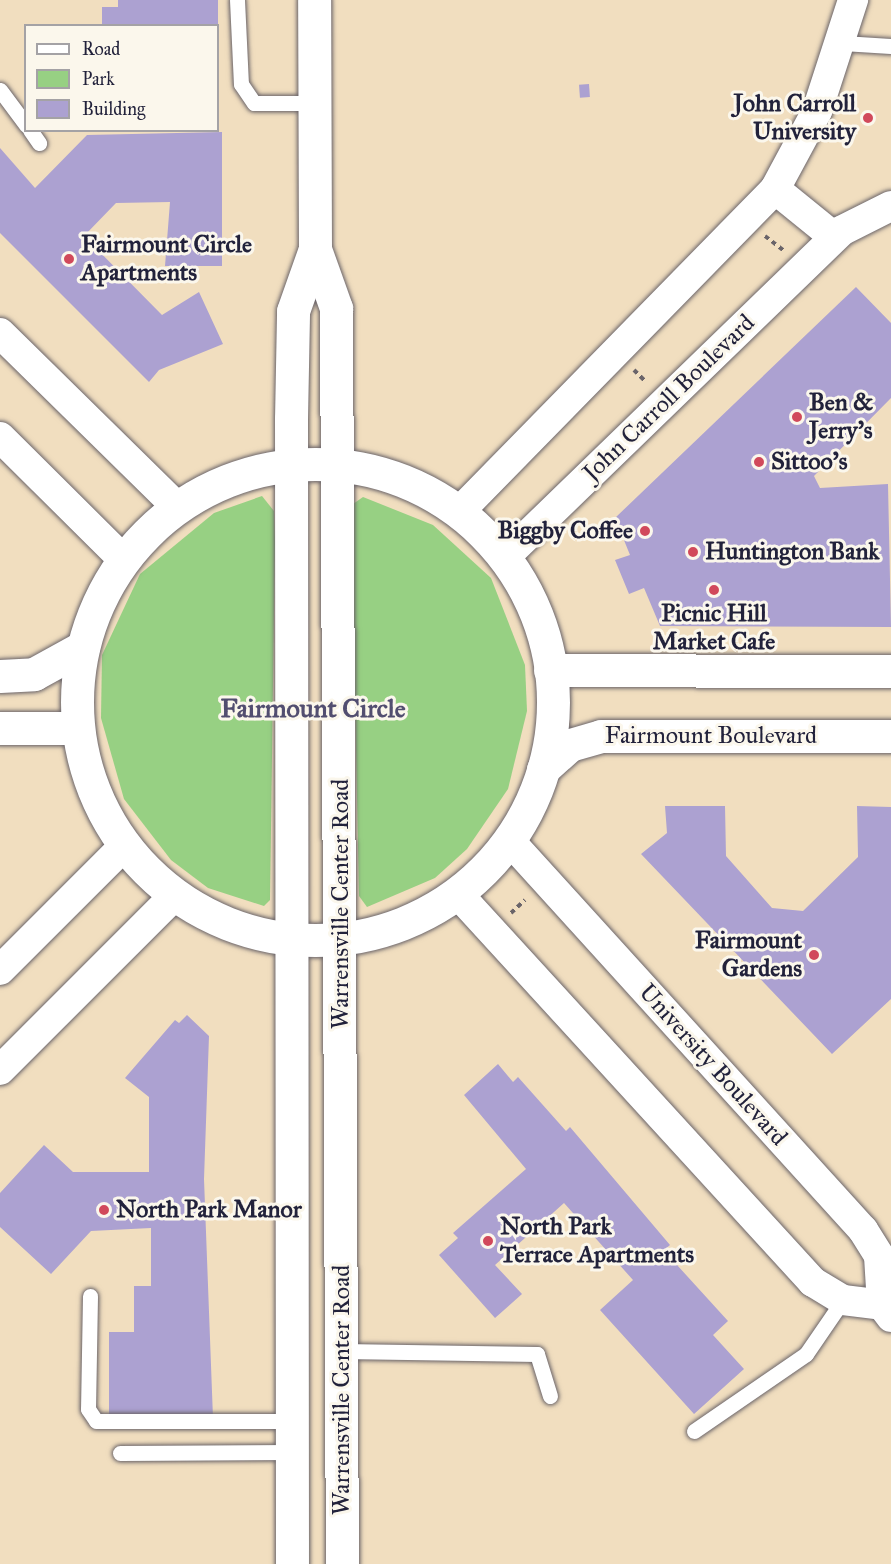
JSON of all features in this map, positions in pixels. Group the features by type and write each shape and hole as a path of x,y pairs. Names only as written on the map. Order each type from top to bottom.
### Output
{"main road":[{"name":"Warrensville Center Road","path":"292,1564 290,939 293,311 315,249 315,0"},
{"name":"Warrensville Center Road","path":"315,249 336,308 342,939 342,1564"},
{"path":"336,465 397,478 459,512 504,558 534,609 550,670 551,722 543,769 509,840 457,893 392,927 342,939 290,939 238,928 175,895 125,845 94,789 78,728 83,647 102,597 124,560 178,508 239,476 291,466 336,465"},
{"path":"0,676 34,674 83,647"},
{"path":"550,670 891,671"},
{"path":"0,728 78,728"},
{"name":"Fairmount Boulevard","path":"543,769 570,745 601,736 891,736"}],"street":[{"path":"459,512 775,189 818,111 842,43 853,0"},
{"path":"775,189 834,237"},
{"name":"John Carroll Boulevard","path":"504,558 834,237 859,217 891,206"},
{"path":"0,333 178,508"},
{"path":"0,437 124,560"},
{"name":"University Boulevard","path":"457,893 813,1282 843,1300 888,1307 879,1256 863,1230 509,840"},
{"path":"0,970 125,845"},
{"path":"0,1070 175,895"}],"lane":[{"path":"237,0 242,84 254,104 315,104"},
{"path":"842,43 891,46"},
{"path":"0,90 24,122"},
{"path":"90,1296 88,1408 96,1421 291,1437"},
{"path":"694,1431 807,1354 843,1300"},
{"path":"342,1351 537,1354 550,1396"},
{"path":"120,1453 291,1437"}],"path":[{"path":"760,232 791,256"},
{"path":"628,363 650,387"},
{"path":"504,920 535,891"}],"green space":[{"path":"262,496 274,511 275,543 270,900 264,906 208,888 171,860 124,799 101,718 102,655 140,574 214,513"},
{"path":"363,497 433,525 491,578 525,665 527,711 508,789 467,849 435,878 367,907 359,896 353,600 353,504"}],"building":[{"path":"118,0 218,0 218,24 102,24 102,7 118,7"},
{"path":"589,84 590,97 580,98 579,85"},
{"name":"Fairmount Circle Apartments","path":"222,132 222,266 165,266 170,202 116,203 84,236 162,315 199,292 223,344 159,370 149,382 0,233 0,148 35,188 87,135"},
{"path":"856,287 891,323 891,398 814,476 820,488 888,484 891,627 660,626 644,588 629,594 615,560 630,555 615,518"},
{"name":"Fairmount Gardens","path":"665,806 725,806 726,856 772,908 803,911 858,857 857,806 891,807 891,999 832,1054 641,854 667,833"},
{"name":"North Park Manor","path":"187,1015 209,1036 204,1179 213,1418 109,1418 109,1332 134,1332 134,1286 151,1286 151,1228 91,1231 51,1274 0,1227 0,1193 44,1145 73,1172 149,1172 149,1097 125,1078 175,1020 179,1023"},
{"name":"North Park Terrace Apartments","path":"498,1064 513,1082 518,1077 566,1131 570,1127 670,1245 657,1256 663,1263 667,1254 728,1321 713,1335 744,1369 694,1414 600,1310 633,1280 564,1203 495,1265 522,1294 495,1318 439,1255 458,1238 453,1233 526,1169 464,1095"}],"place":[{"name":"John Carroll University","path":"868,118"},
{"name":"Fairmount Circle Apartments","path":"69,259"},
{"name":"Ben & Jerry's","path":"797,417"},
{"name":"Sittoo's","path":"759,462"},
{"name":"Biggby Coffee","path":"645,531"},
{"name":"Huntington Bank","path":"693,552"},
{"name":"Picnic Hill Market Cafe","path":"714,590"},
{"name":"Fairmount Gardens","path":"814,955"},
{"name":"North Park Manor","path":"104,1210"},
{"name":"North Park Terrace Apartments","path":"488,1241"}],"district":[{"name":"Fairmount Circle","path":"313,709"}]}
